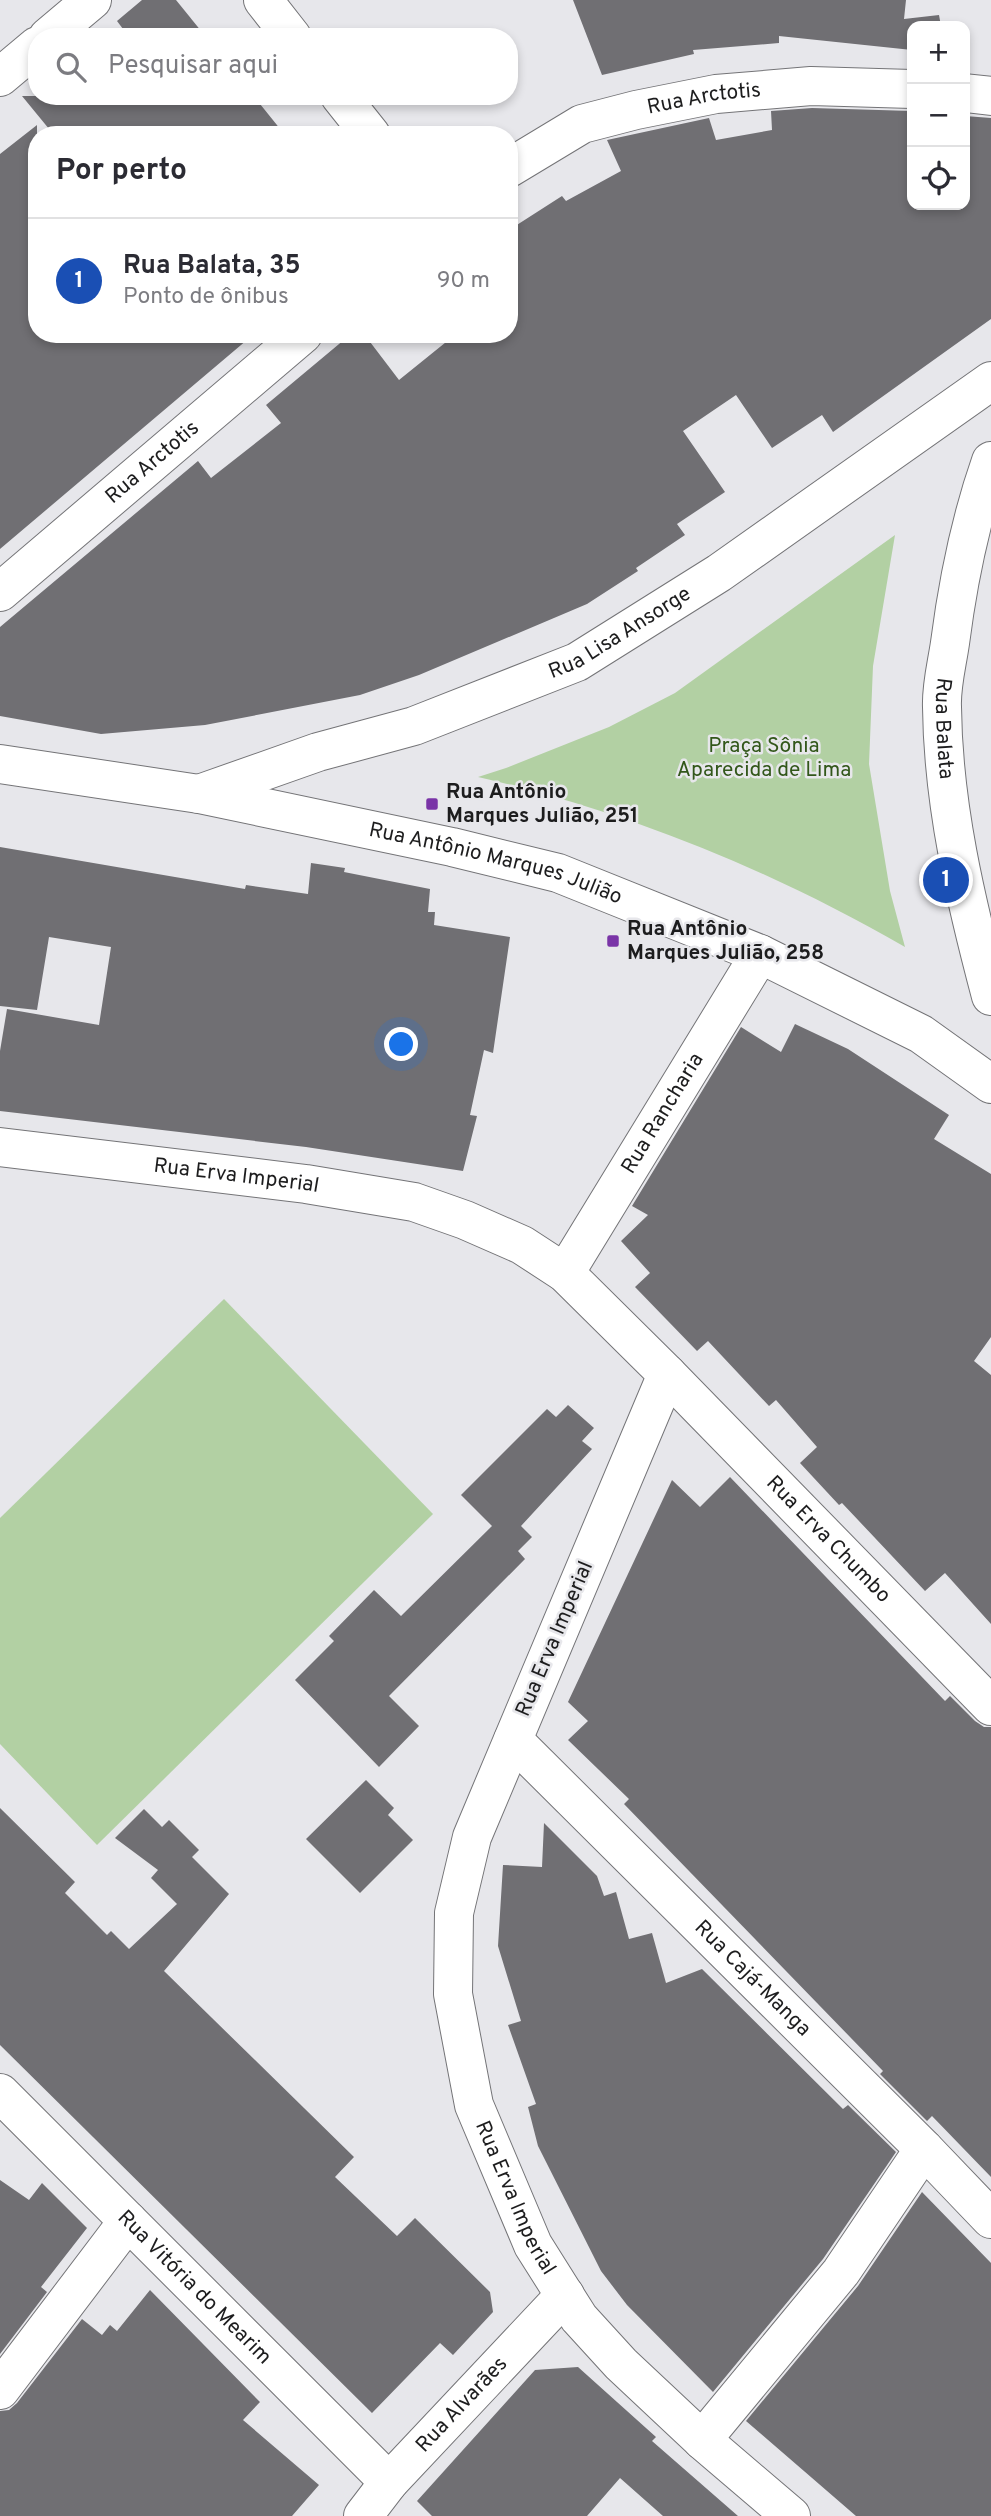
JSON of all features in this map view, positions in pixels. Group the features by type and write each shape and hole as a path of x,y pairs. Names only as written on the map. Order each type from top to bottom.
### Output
{"street":[{"path":"59,28 92,0"},
{"path":"263,0 285,28"},
{"path":"0,77 28,54"},
{"name":"Rua Arctotis","path":"518,162 582,124 716,94 811,86 907,89"},
{"path":"970,94 991,96"},
{"path":"347,105 364,126"},
{"name":"Rua Arctotis","path":"0,592 292,343"},
{"name":"Rua Lisa Ansorge","path":"199,794 318,752 414,726 577,662 719,573 991,381"},
{"name":"Rua Balata","path":"991,461 977,500 958,584 941,704 947,796 977,946 991,996"},
{"name":"Rua Antônio Marques Julião","path":"0,764 199,794 452,847 558,873 760,954 921,1034 991,1084"},
{"name":"Rua Rancharia","path":"565,1273 760,954"},
{"name":"Rua Erva Imperial","path":"0,1147 306,1184 414,1202 465,1220 522,1245 565,1273 667,1374 472,1837 454,1913 453,1994 474,2105 533,2245 579,2318 621,2364 784,2514"},
{"name":"Rua Erva Chumbo","path":"667,1374 855,1550 991,1706"},
{"name":"Rua Cajá-Manga","path":"513,1740 991,2220"},
{"name":"Rua Vitória do Mearim","path":"0,2093 389,2483"},
{"path":"702,2440 841,2272 924,2150"},
{"path":"0,2390 128,2221"},
{"name":"Rua Alvarães","path":"363,2516 389,2483 565,2295"}],"green space":[{"name":"Praça Sônia Aparecida de Lima","path":"895,535 873,666 869,764 890,891 905,947 803,893 698,846 590,808 478,777 609,727 675,693"},
{"path":"224,1299 433,1514 97,1845 0,1744 0,1518"}],"building":[{"path":"142,0 176,0 199,28 122,28 117,21"},
{"path":"573,0 906,0 904,19 939,15 940,21 907,21 907,49 779,36 779,43 693,50 694,54 602,75"},
{"path":"29,105 261,105 278,126 47,126"},
{"path":"812,108 907,111 907,210 970,210 970,116 991,118 991,319 833,432 822,415 772,448 736,395 683,431 725,492 677,524 685,535 636,568 638,571 587,604 419,675 360,695 205,725 101,734 0,716 0,627 198,461 211,478 281,423 266,405 340,343 371,343 399,380 445,343 518,343 518,224 562,196 566,201 621,171 607,140 709,118 716,140 772,130 771,111"},
{"path":"28,132 28,343 243,343 0,549 0,154"},
{"path":"0,847 245,889 246,885 308,894 311,863 345,868 344,872 430,889 428,912 435,912 434,925 510,937 493,1053 484,1050 470,1115 477,1116 463,1171 306,1147 0,1111 0,1051 7,1009 99,1025 111,947 49,937 37,1010 0,1006"},
{"path":"795,1024 848,1049 949,1115 934,1139 991,1174 991,1337 974,1361 991,1375 991,1624 945,1573 925,1591 842,1503 839,1505 800,1463 817,1447 776,1400 769,1406 708,1341 697,1351 635,1287 650,1273 621,1241 648,1215 632,1206 741,1027 781,1052"},
{"path":"568,1405 594,1428 582,1441 592,1449 521,1526 532,1537 518,1551 525,1559 389,1696 419,1726 379,1767 295,1680 334,1641 329,1636 374,1590 401,1616 492,1526 461,1495 547,1409 556,1417"},
{"path":"730,1477 945,1701 950,1696 975,1721 984,1727 991,1727 991,2177 932,2116 927,2121 880,2074 883,2071 624,1804 629,1799 568,1740 588,1721 568,1702 672,1480 700,1507"},
{"path":"366,1780 394,1808 388,1815 413,1840 360,1893 306,1839"},
{"path":"0,1808 75,1882 65,1893 107,1935 111,1931 129,1949 177,1904 151,1878 158,1870 115,1838 144,1809 162,1827 169,1820 199,1850 192,1857 229,1894 164,1971 354,2157 335,2177 397,2236 415,2218 490,2292 493,2312 453,2355 440,2343 372,2413 0,2045"},
{"path":"544,1823 597,1876 604,1896 616,1892 629,1939 652,1933 666,1983 702,1969 843,2109 848,2105 896,2152 823,2259 713,2392 627,2305 601,2271 538,2146 528,2107 536,2104 508,2025 521,2021 498,1946 503,1865 542,1867"},
{"path":"0,2180 29,2200 42,2183 87,2228 41,2287 47,2292 0,2354"},
{"path":"922,2192 991,2263 991,2516 856,2516 746,2421 858,2286"},
{"path":"150,2290 260,2402 243,2420 319,2485 292,2516 0,2516 0,2411 9,2410 17,2403 82,2319 102,2335 110,2325 117,2331"},
{"path":"578,2367 656,2437 652,2441 738,2516 663,2516 620,2478 587,2516 432,2516 417,2501 535,2370"}],"place":[{"name":"Rua Antônio Marques Julião, 251","path":"432,804"},
{"name":"Rua Balata, 35","path":"946,880"},
{"name":"Rua Antônio Marques Julião, 258","path":"613,941"}]}
